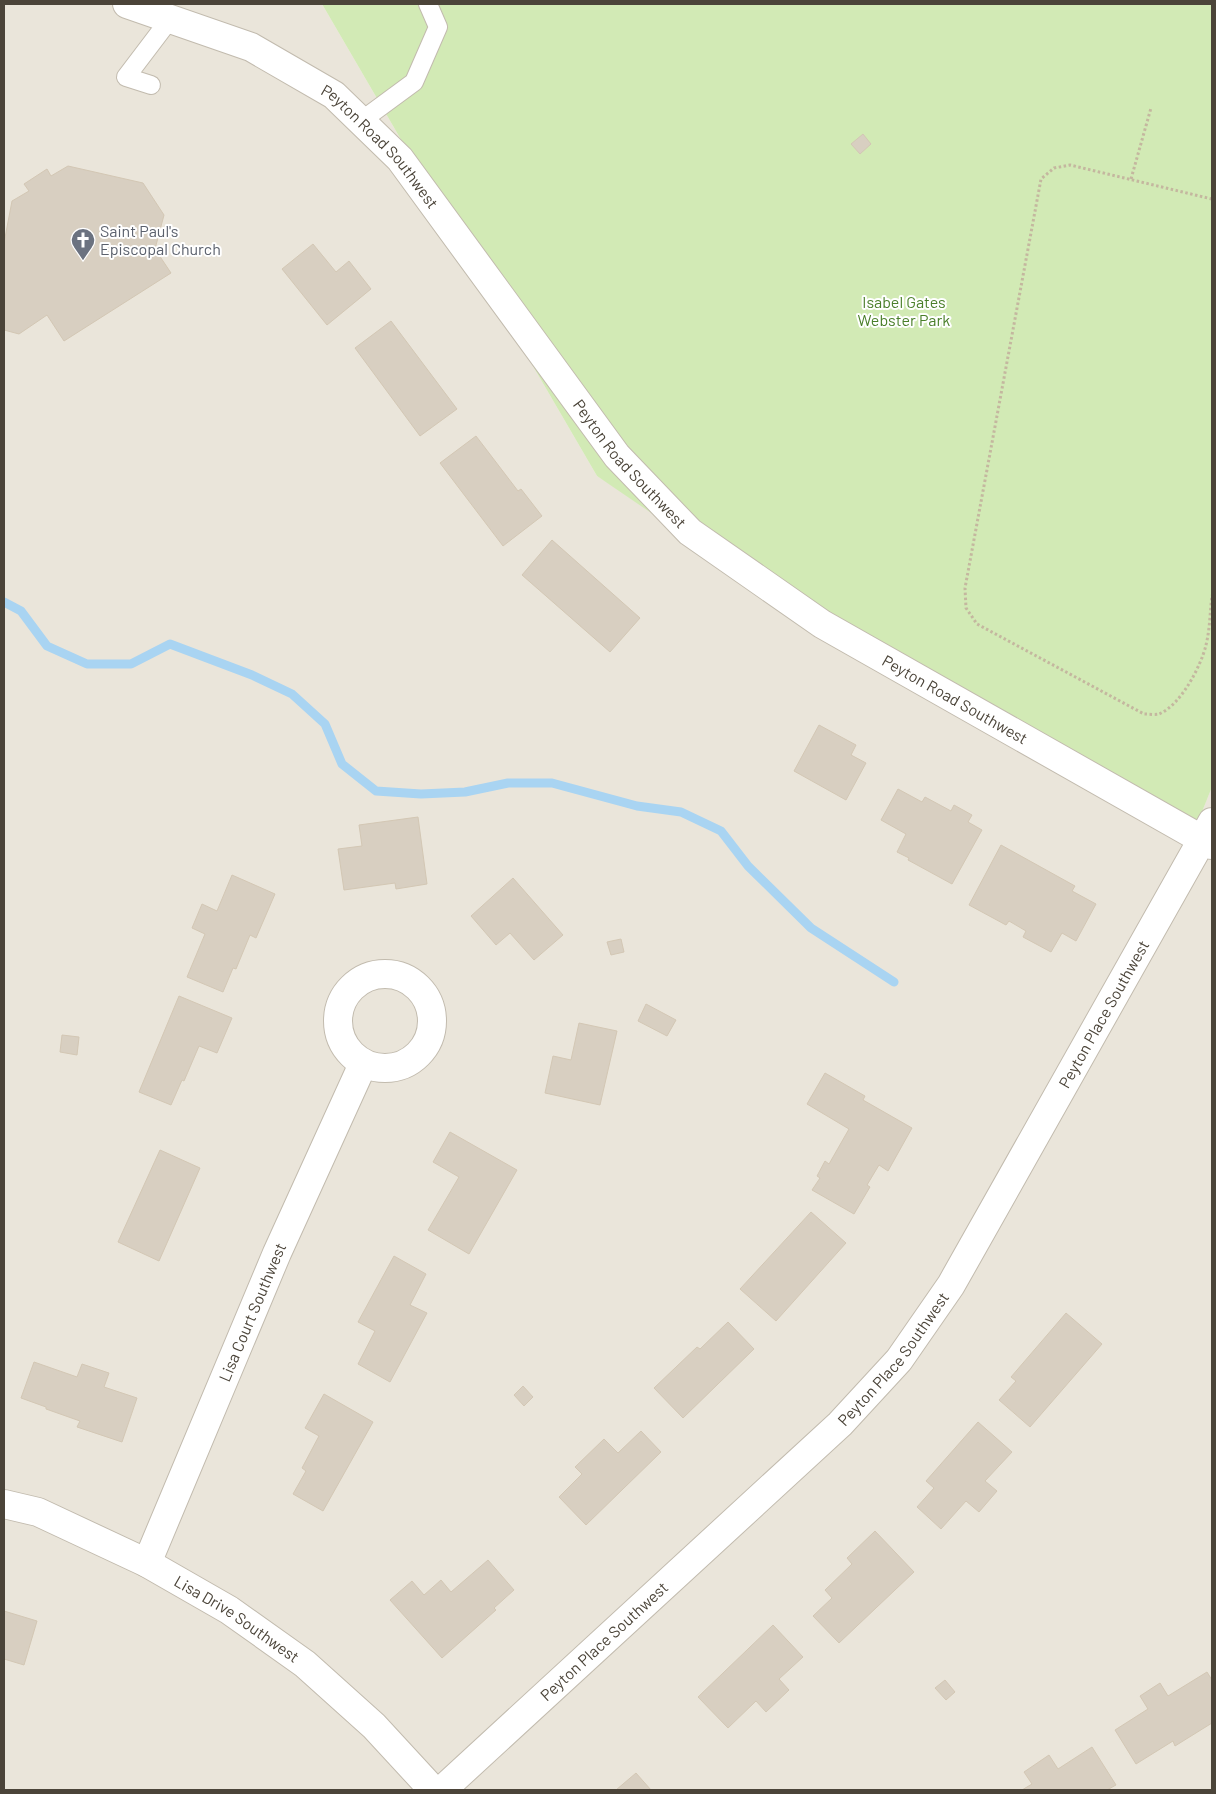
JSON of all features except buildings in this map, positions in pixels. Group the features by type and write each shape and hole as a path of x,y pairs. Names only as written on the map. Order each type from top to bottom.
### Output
{"street":[{"name":"Peyton Road Southwest","path":"128,4 251,47 334,95 400,159 618,456 690,532 822,624 1209,836"},
{"name":"Peyton Place Southwest","path":"442,1790 840,1424 899,1360 951,1285 1209,836"},
{"name":"Lisa Court Southwest","path":"147,1563 277,1253 363,1064"},
{"name":"Lisa Drive Southwest","path":"4,1504 38,1512 147,1563 230,1610 305,1664 374,1726 434,1790"}],"lane":[{"path":"361,121 414,82 438,26 428,4"},
{"path":"151,85 126,77 170,18"}],"path":[{"path":"1131,179 1151,108"},
{"path":"1212,199 1070,165 1054,168 1041,179 965,588 966,608 977,624 1144,714 1158,715 1172,706 1185,690 1196,671 1206,645 1212,595"}],"shaded area":[{"path":"4,4 322,4 597,476 1191,838 1212,787 1212,1790 4,1790"}],"green space":[{"name":"Isabel Gates Webster Park","path":"322,4 1212,4 1212,787 1191,839 776,598 597,476"}],"waterway":[{"path":"4,602 21,611 47,646 87,664 131,664 170,644 252,675 292,694 325,724 342,764 376,791 421,794 465,792 508,783 552,783 637,806 681,812 721,831 748,866 811,928 894,982"}],"place":[{"name":"Saint Paul's Episcopal Church","path":"83,261"}]}
